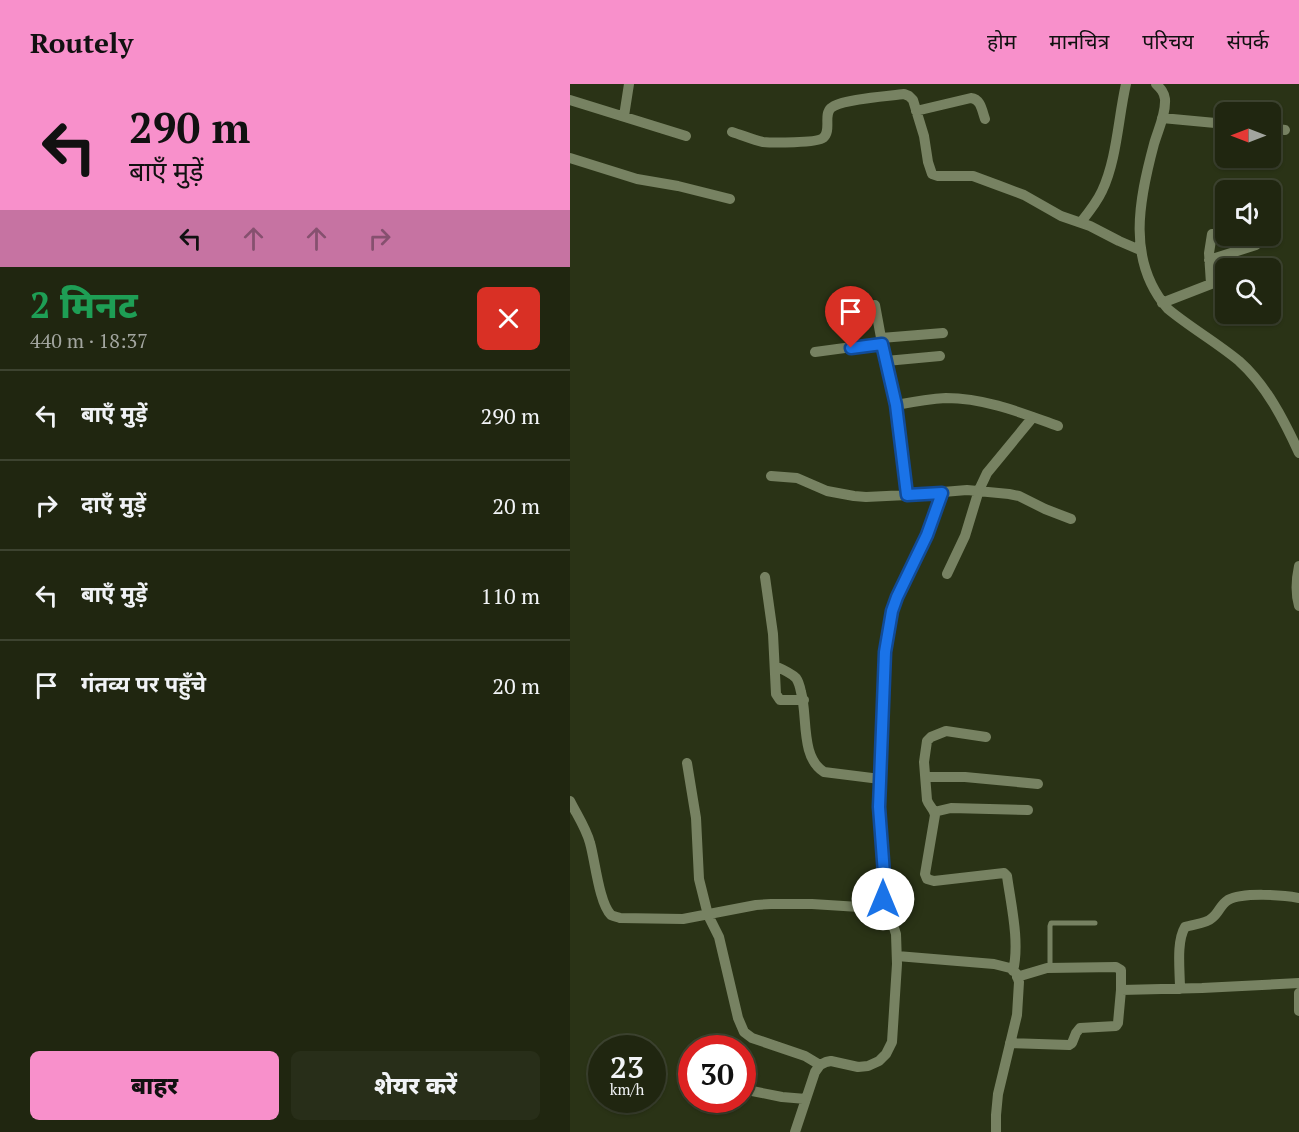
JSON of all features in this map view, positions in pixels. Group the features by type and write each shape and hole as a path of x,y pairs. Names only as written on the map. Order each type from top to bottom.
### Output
{"street":[{"path":"624,116 629,84"},
{"path":"1081,222 1101,193 1109,174 1126,84"},
{"path":"1161,86 1165,96 1165,107 1140,204 1138,223 1140,249 1147,273 1162,303 1239,362 1258,381 1273,402 1299,453"},
{"path":"732,132 763,142 821,140 827,131 828,112 836,104 904,94 913,100 932,174 973,176 1024,195 1061,216 1081,222 1119,242 1140,249"},
{"path":"916,111 975,98 985,119"},
{"path":"570,100 686,136"},
{"path":"1162,118 1215,123"},
{"path":"1281,129 1285,129"},
{"path":"570,158 637,179 730,199"},
{"path":"1162,303 1209,285 1211,280 1209,243 1212,234"},
{"path":"1209,260 1253,246"},
{"path":"875,305 896,405 907,495"},
{"path":"814,352 943,333"},
{"path":"886,361 940,356"},
{"path":"896,405 948,398 972,400 1003,407 1058,426"},
{"path":"947,574 965,536 978,490 987,473 1033,417"},
{"path":"771,476 797,478 840,495 866,498 978,490 1014,495 1071,519"},
{"path":"882,911 884,887 880,779 885,652 892,611 897,597 927,535 942,493"},
{"path":"1299,566 1296,594 1299,606"},
{"path":"765,577 773,634 777,698 804,700"},
{"path":"775,666 797,679 804,700 806,734 817,768 824,772 880,779"},
{"path":"986,736 946,731 931,736 927,741 925,748 927,800 934,812 925,874 927,879 934,881 1004,873 1007,876 1014,924 1015,974"},
{"path":"687,763 696,818 699,879 708,915 719,937 738,1018 744,1032 752,1038 805,1056 820,1065"},
{"path":"926,777 965,777 1038,784"},
{"path":"570,801 590,843 603,899 612,916 683,919 756,905 812,904 876,908 886,913 891,919 905,957 892,1042 886,1054 879,1061 868,1066 858,1067 831,1061 820,1065 815,1072 795,1132"},
{"path":"934,812 951,808 1028,810"},
{"path":"1180,989 1180,942 1185,927 1211,920 1221,905 1232,898 1282,895 1299,898"},
{"path":"905,957 993,964 1010,968 1015,974 1019,982 1017,1015 998,1094 996,1132"},
{"path":"1010,1043 1069,1045 1080,1028 1116,1026 1121,990 1121,970 1119,968 1050,968 1015,974"},
{"path":"1121,990 1299,983"},
{"path":"1299,993 1299,1011"},
{"path":"756,1092 806,1099"}],"lane":[{"path":"1050,968 1051,923 1095,923"}],"route":[{"path":"851,348 882,344 896,405 907,495 942,493 927,535 897,597 892,611 885,652 879,807 884,874 883,899"}]}
